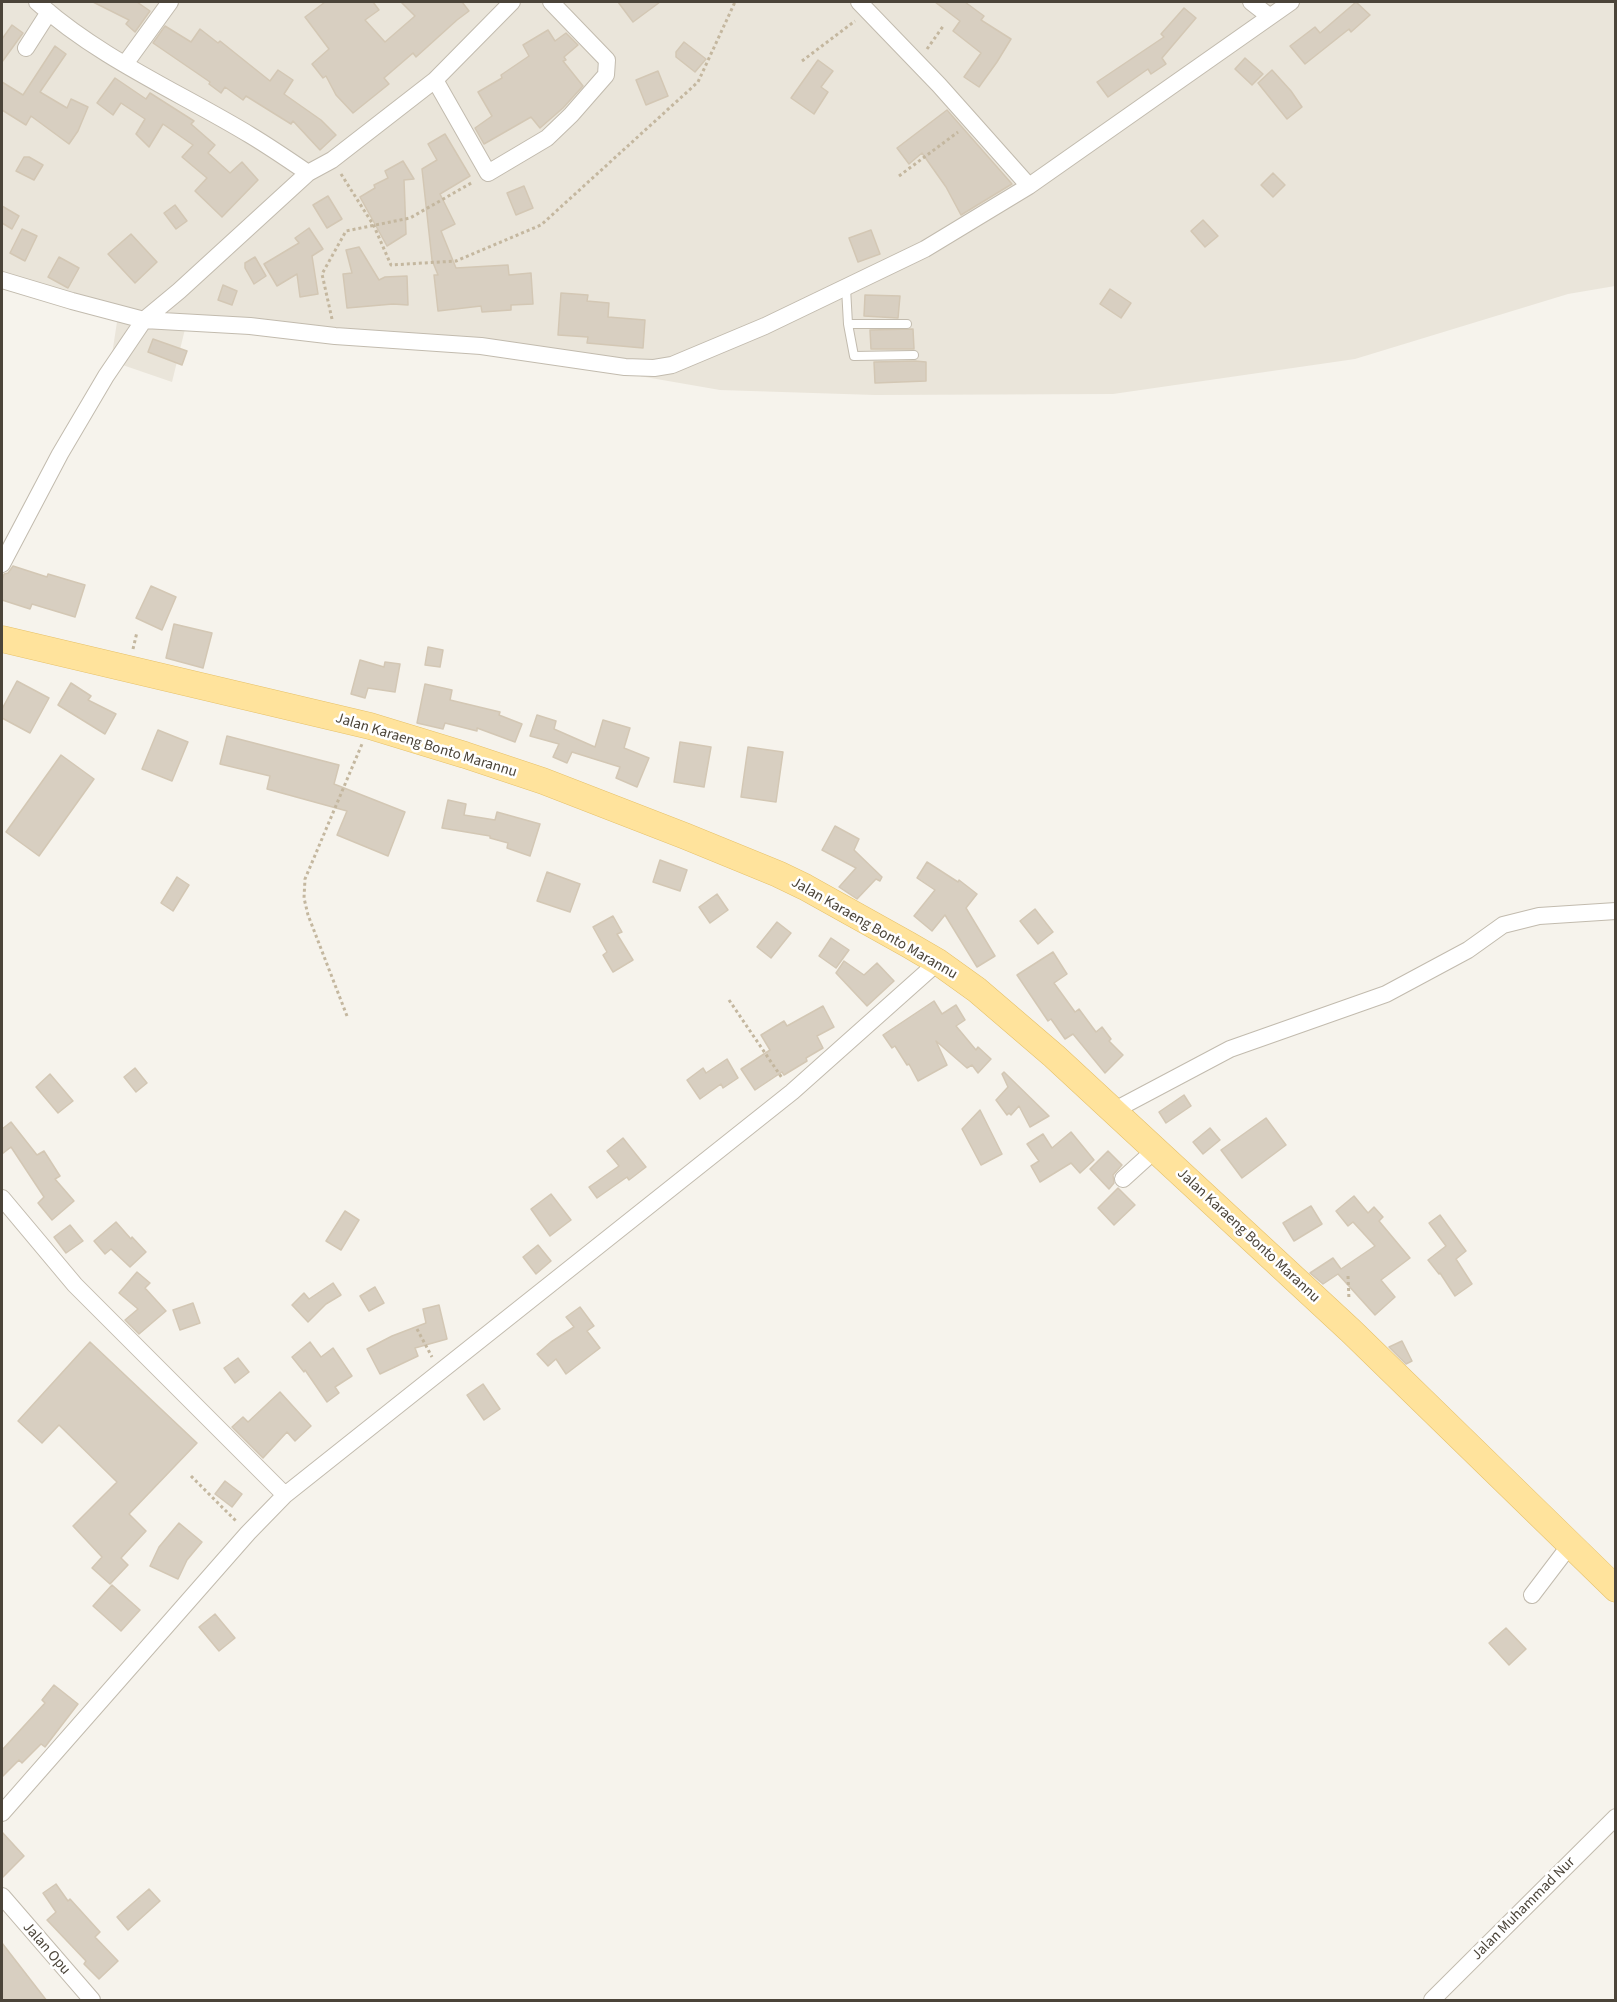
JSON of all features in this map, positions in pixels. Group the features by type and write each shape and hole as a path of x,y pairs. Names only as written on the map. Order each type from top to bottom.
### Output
{"main road":[{"name":"Jalan Karaeng Bonto Marannu","path":"2,639 370,726 543,781 685,836 805,887 938,962 992,1001 1351,1331 1616,1589"}],"street":[{"path":"125,64 171,2"},
{"path":"2,564 60,454 106,376 144,320 308,173 332,160 435,80 512,2"},
{"path":"435,80 488,173 547,138 606,75 607,60 551,2"},
{"path":"1251,2 1269,15"},
{"path":"2,280 72,302 144,320 250,326 335,336 481,346 625,367 654,368 672,365 710,351 925,249 1029,186 1269,15 1291,2"},
{"path":"863,6 1029,186"},
{"path":"26,48 43,7 73,31 125,64 252,136 308,173"},
{"path":"1113,1111 1230,1049 1386,994 1468,950 1503,925 1539,916 1616,911"},
{"path":"2,1813 248,1533 285,1495 792,1092 938,962"},
{"path":"1123,1179 1155,1150"},
{"path":"2,1198 75,1285 285,1495"},
{"path":"1532,1595 1570,1545"},
{"name":"Jalan Muhammad Nur","path":"1432,2001 1616,1817"},
{"name":"Jalan Opu","path":"2,1896 92,2001"}],"lane":[{"path":"846,288 848,324 854,356 914,355"},
{"path":"848,324 907,324"}],"path":[{"path":"332,160 374,226 391,266 456,261 542,225 698,82 735,2"},
{"path":"802,61 863,6"},
{"path":"917,62 944,25"},
{"path":"899,176 972,122"},
{"path":"335,336 322,274 346,231 410,218 488,173"},
{"path":"346,1016 308,915 304,898 305,879 370,726"},
{"path":"729,1000 792,1092"},
{"path":"417,1329 440,1372"},
{"path":"191,1476 248,1533"}],"shaded area":[{"path":"2,2 1615,2 1615,286 1568,294 1355,359 1113,394 875,395 720,390 455,344 186,325 172,382 111,361 117,322 81,302 2,273"}],"building":[{"path":"93,2 137,2 150,11 135,32 126,24 129,20"},
{"path":"325,2 373,2 379,10 365,20 385,42 415,16 401,2 462,2 469,11 416,57 413,53 384,78 389,84 353,113 336,95 326,76 323,78 312,64 329,49 305,17"},
{"path":"618,2 660,2 633,22"},
{"path":"935,2 965,2 984,16 981,20 1011,39 979,87 964,77 981,53 953,31 960,21"},
{"path":"1356,2 1370,15 1351,32 1349,29 1305,64 1290,46 1315,27 1320,33"},
{"path":"1184,8 1196,18 1162,58 1166,64 1151,74 1148,69 1108,97 1097,82 1164,37 1161,34"},
{"path":"12,25 23,33 2,62 2,39"},
{"path":"165,26 191,42 200,29 218,43 220,41 270,81 278,70 293,80 284,94 321,120 336,135 320,150 293,121 291,124 246,96 243,100 225,87 221,93 209,84 210,82 153,43"},
{"path":"548,30 555,41 566,33 578,45 564,57 566,60 563,61 583,86 540,128 531,117 484,144 475,128 492,116 478,92 502,78 501,75 529,56 523,45"},
{"path":"684,42 706,59 695,72 676,57 676,52"},
{"path":"55,46 66,54 40,92 67,108 71,99 88,107 78,131 69,144 31,116 26,125 2,110 2,82 23,95"},
{"path":"1245,58 1263,74 1252,85 1235,69"},
{"path":"818,60 833,71 821,87 828,92 814,114 791,98"},
{"path":"1272,70 1302,107 1287,119 1258,83"},
{"path":"658,71 668,96 646,105 636,80"},
{"path":"115,78 146,99 150,93 194,121 191,124 215,145 208,153 230,173 242,162 258,180 222,217 195,191 207,178 182,157 193,145 163,124 149,147 136,134 145,119 121,103 113,115 97,103"},
{"path":"947,110 1012,184 961,215 946,187 922,153 909,164 897,148"},
{"path":"445,134 470,176 440,194 455,224 441,231 456,268 508,265 509,275 531,273 533,304 511,305 511,310 482,312 481,306 438,311 434,275 438,275 432,260 422,169 437,160 428,144"},
{"path":"24,157 29,157 43,165 34,180 16,171"},
{"path":"403,161 414,179 404,180 406,234 387,246 360,197 375,188 374,185 388,178 385,171"},
{"path":"1273,173 1285,185 1273,197 1261,185"},
{"path":"524,186 533,208 516,215 507,193"},
{"path":"328,196 342,219 327,228 313,205"},
{"path":"175,205 187,221 176,229 164,213"},
{"path":"2,206 19,216 12,229 2,223"},
{"path":"1203,220 1218,236 1205,247 1191,231"},
{"path":"309,228 323,249 312,256 318,294 300,297 297,274 277,286 264,264 299,243 295,238"},
{"path":"22,229 37,236 25,261 10,253"},
{"path":"871,230 880,254 858,262 849,238"},
{"path":"131,234 157,262 135,283 108,254"},
{"path":"359,247 379,280 385,277 407,276 408,305 347,308 343,274 352,273 346,250"},
{"path":"59,257 79,268 68,288 48,277"},
{"path":"255,257 266,276 254,284 245,268 245,263"},
{"path":"223,285 237,291 232,305 218,300"},
{"path":"1110,289 1131,303 1121,318 1100,304"},
{"path":"561,293 588,295 587,301 609,303 608,317 645,320 643,348 587,343 588,337 558,335"},
{"path":"865,295 900,296 898,318 864,316"},
{"path":"913,329 914,349 871,349 870,330"},
{"path":"153,339 187,351 182,365 148,352"},
{"path":"874,362 926,362 926,381 875,383"},
{"path":"13,566 47,577 48,574 85,585 75,617 32,604 30,609 2,600 4,574 8,573"},
{"path":"151,586 176,597 162,630 136,618"},
{"path":"174,624 212,633 203,668 166,658"},
{"path":"428,647 443,650 440,667 425,665"},
{"path":"360,660 384,667 385,662 400,664 395,692 368,688 365,698 351,694"},
{"path":"17,681 49,698 30,733 2,718 2,709"},
{"path":"71,683 91,696 88,700 116,714 105,734 58,705"},
{"path":"425,684 452,690 450,700 500,712 499,715 522,724 515,742 477,728 477,731 445,723 443,729 417,723"},
{"path":"537,715 556,721 554,729 595,747 603,720 630,728 624,748 649,758 637,787 616,778 620,767 572,752 567,763 553,757 559,744 530,736"},
{"path":"158,730 188,742 172,781 142,769"},
{"path":"227,736 339,765 334,784 405,812 388,856 337,835 347,811 267,789 270,776 220,764"},
{"path":"680,742 711,747 704,787 674,782"},
{"path":"748,747 783,752 776,802 741,797"},
{"path":"61,755 94,779 39,856 6,832"},
{"path":"448,800 466,804 464,815 495,820 497,812 540,824 530,856 507,848 508,843 490,838 490,836 442,828"},
{"path":"835,826 859,839 854,850 882,877 880,881 876,879 857,899 839,887 856,868 822,850"},
{"path":"660,860 687,870 680,891 653,882"},
{"path":"927,862 958,882 959,880 977,894 966,908 995,956 977,967 945,915 932,931 914,916 935,890 917,878"},
{"path":"547,872 580,884 570,912 537,901"},
{"path":"177,877 189,885 173,911 161,903"},
{"path":"717,894 728,910 710,923 699,907"},
{"path":"1035,909 1053,932 1038,944 1020,921"},
{"path":"613,916 622,932 617,934 633,960 613,972 603,955 607,952 593,927"},
{"path":"777,922 791,933 771,958 757,947"},
{"path":"831,938 849,950 836,968 819,956"},
{"path":"1053,952 1067,974 1054,983 1075,1012 1079,1009 1096,1032 1102,1027 1111,1039 1109,1041 1123,1055 1105,1073 1073,1034 1065,1039 1051,1019 1048,1021 1017,975"},
{"path":"844,961 864,975 877,963 894,981 867,1006 836,973"},
{"path":"934,1001 942,1014 956,1005 965,1020 956,1026 976,1050 978,1047 991,1059 978,1073 972,1065 967,1068 936,1041 947,1065 918,1081 909,1064 907,1065 895,1046 892,1048 883,1035"},
{"path":"823,1006 834,1027 817,1036 823,1048 806,1058 807,1061 784,1075 782,1072 755,1090 741,1069 770,1050 761,1035 784,1021 787,1026"},
{"path":"727,1059 738,1078 723,1088 721,1084 700,1099 687,1080 703,1068 706,1073"},
{"path":"135,1068 147,1083 136,1092 124,1077"},
{"path":"1004,1072 1049,1116 1030,1127 1019,1106 1011,1115 1009,1113 1007,1115 996,1100 1008,1087 1002,1074"},
{"path":"50,1074 73,1101 58,1113 36,1087"},
{"path":"1184,1095 1191,1106 1166,1123 1159,1112"},
{"path":"980,1110 1002,1154 981,1165 962,1129"},
{"path":"1266,1118 1286,1145 1242,1178 1221,1150"},
{"path":"11,1122 37,1155 44,1151 60,1176 55,1179 74,1201 52,1220 38,1203 44,1197 11,1147 2,1154 2,1129"},
{"path":"1210,1128 1220,1140 1203,1154 1193,1142"},
{"path":"1071,1132 1094,1160 1080,1173 1071,1163 1040,1182 1031,1166 1039,1161 1027,1144 1043,1134 1052,1148"},
{"path":"623,1138 646,1167 629,1180 627,1177 597,1198 589,1187 619,1166 607,1151"},
{"path":"1108,1151 1122,1165 1113,1175 1114,1183 1109,1189 1090,1169"},
{"path":"1118,1188 1135,1205 1114,1225 1098,1208"},
{"path":"551,1194 571,1220 550,1236 531,1209"},
{"path":"1354,1196 1368,1213 1374,1207 1383,1217 1379,1221 1410,1258 1381,1280 1395,1297 1375,1315 1338,1274 1323,1284 1310,1273 1333,1258 1341,1269 1375,1246 1353,1222 1348,1226 1336,1211"},
{"path":"1311,1206 1322,1224 1294,1241 1283,1223"},
{"path":"345,1211 359,1220 341,1250 326,1241"},
{"path":"1440,1215 1466,1251 1456,1259 1472,1284 1455,1296 1440,1273 1428,1260 1446,1246 1429,1223"},
{"path":"116,1222 146,1252 130,1267 111,1249 105,1254 94,1241"},
{"path":"70,1225 83,1241 66,1253 54,1237"},
{"path":"538,1245 551,1261 536,1274 523,1257"},
{"path":"137,1272 150,1283 145,1288 166,1311 139,1334 125,1320 138,1309 119,1293"},
{"path":"333,1283 341,1295 326,1304 308,1322 292,1305 304,1293 309,1299"},
{"path":"375,1287 384,1303 369,1311 360,1296"},
{"path":"193,1303 200,1323 180,1330 173,1310"},
{"path":"439,1305 447,1339 415,1348 418,1356 380,1374 367,1349 392,1336 426,1323 423,1309"},
{"path":"580,1307 594,1326 587,1331 600,1348 566,1374 556,1359 548,1366 537,1354 574,1327 566,1317"},
{"path":"1402,1341 1412,1361 1406,1364 1389,1347"},
{"path":"90,1342 197,1443 129,1514 146,1531 121,1558 128,1565 110,1584 92,1568 102,1557 73,1526 117,1482 59,1425 42,1443 18,1421"},
{"path":"310,1342 321,1357 333,1348 352,1376 335,1387 339,1393 327,1402 305,1370 304,1372 292,1357"},
{"path":"238,1358 249,1372 235,1383 224,1368"},
{"path":"483,1384 500,1409 484,1420 467,1395"},
{"path":"280,1392 311,1426 295,1441 287,1432 263,1458 232,1427 243,1417 248,1422"},
{"path":"225,1481 242,1494 232,1507 215,1494"},
{"path":"179,1523 202,1542 187,1560 178,1579 150,1566 159,1547"},
{"path":"112,1585 140,1610 121,1631 93,1606"},
{"path":"215,1614 235,1638 219,1651 199,1627"},
{"path":"1506,1628 1526,1649 1509,1665 1489,1643"},
{"path":"54,1685 78,1704 45,1747 41,1744 22,1763 19,1760 2,1777 2,1750 45,1703 42,1700"},
{"path":"2,1832 24,1856 2,1878"},
{"path":"56,1884 68,1901 70,1899 100,1932 95,1937 118,1961 99,1979 84,1964 86,1961 47,1920 56,1912 43,1893"},
{"path":"149,1889 160,1901 128,1930 117,1917"},
{"path":"2,1943 47,2001 2,2001"}]}
